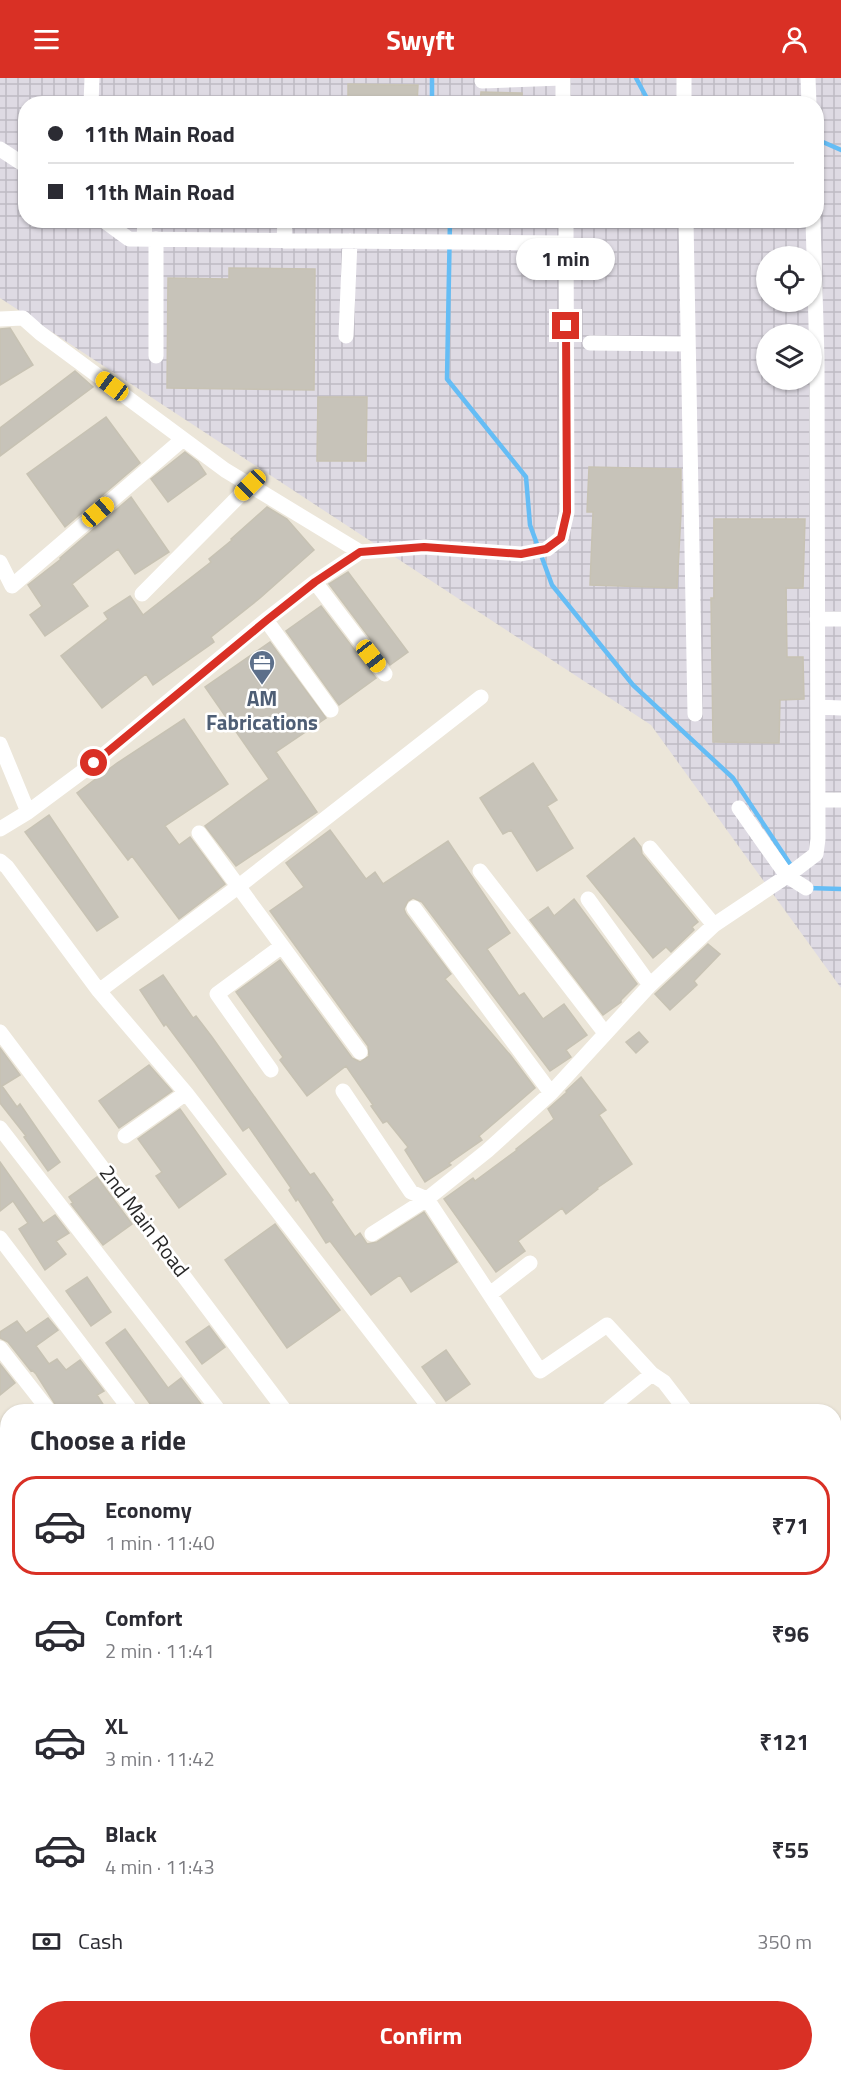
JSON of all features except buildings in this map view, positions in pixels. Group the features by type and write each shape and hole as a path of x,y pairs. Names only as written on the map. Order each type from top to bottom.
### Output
{"street":[{"path":"91,96 92,78"},
{"path":"482,81 562,78 563,96"},
{"path":"684,78 684,96"},
{"path":"808,78 809,96"},
{"path":"0,149 18,161"},
{"path":"114,228 129,239 567,243"},
{"path":"147,228 150,239 156,356"},
{"path":"284,241 285,228"},
{"path":"0,829 28,812 94,763 267,620 315,582 360,552 424,547 521,554 539,550 561,538 567,512 566,228"},
{"path":"686,228 695,714"},
{"path":"372,1234 427,1199 487,1151 551,1093 650,985 714,925 816,854 818,800 817,358 813,228"},
{"path":"346,336 350,241"},
{"path":"0,319 23,318 225,470 360,552"},
{"path":"591,343 688,344"},
{"path":"0,562 12,586 183,439"},
{"path":"142,594 250,485"},
{"path":"315,582 385,674"},
{"path":"817,619 841,619"},
{"path":"267,620 331,710"},
{"path":"99,991 239,886 481,697"},
{"path":"818,707 841,708"},
{"path":"0,744 28,812"},
{"path":"818,800 841,800"},
{"path":"739,808 787,876 806,888"},
{"path":"199,833 360,1052"},
{"path":"650,848 714,925"},
{"path":"0,861 7,867 99,991 186,1093 427,1404"},
{"path":"480,871 605,1033"},
{"path":"588,899 650,985"},
{"path":"414,908 551,1093"},
{"path":"271,1070 217,994 282,946"},
{"name":"2nd Main Road","path":"0,1032 280,1404"},
{"path":"343,1091 411,1192 427,1199 540,1371 607,1325 652,1374 664,1382 681,1404"},
{"path":"125,1136 186,1093"},
{"path":"0,1128 214,1404"},
{"path":"0,1238 126,1404"},
{"path":"490,1294 530,1263"},
{"path":"0,1348 44,1404"},
{"path":"615,1404 652,1374"}],"shaded area":[{"path":"0,78 841,78 841,988 651,725 0,298"}],"waterway":[{"path":"432,78 432,96"},
{"path":"636,78 646,96"},
{"path":"824,143 841,150"},
{"path":"450,228 447,379 526,477 530,525 552,585 633,685 733,778 792,867"},
{"path":"808,888 841,889"}],"place":[{"name":"AM Fabrications","path":"262,686"}],"route":[{"path":"94,763 267,620 315,582 360,552 424,547 521,554 546,549 561,538 567,512 566,326"}]}
